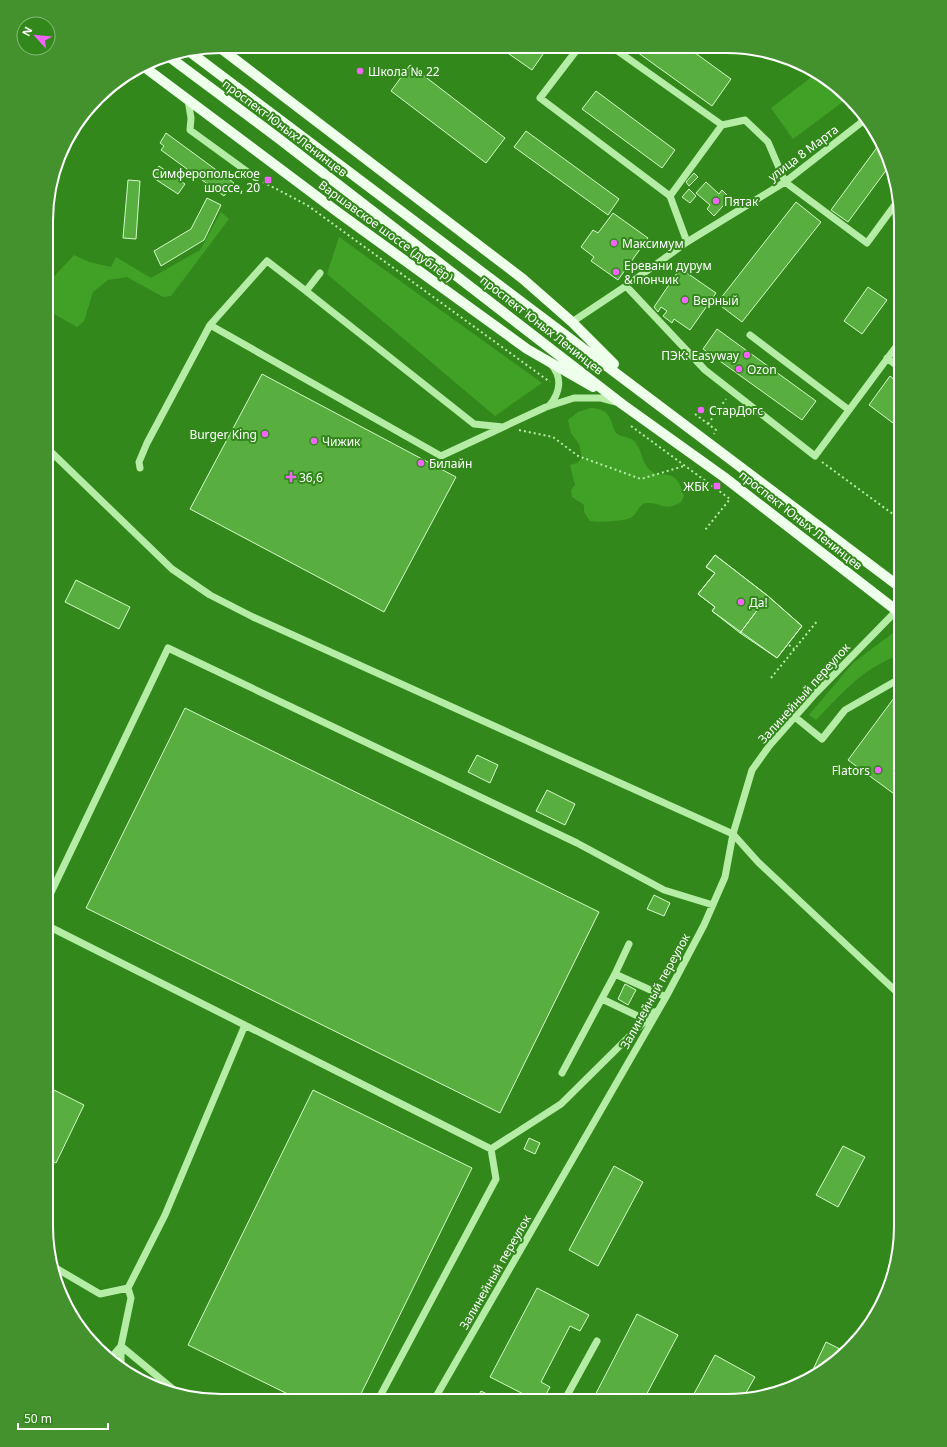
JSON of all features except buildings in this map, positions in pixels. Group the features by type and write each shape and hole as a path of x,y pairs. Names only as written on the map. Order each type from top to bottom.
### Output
{"main road":[{"path":"228,53 523,279 572,322 637,388"},
{"name":"проспект Юных Ленинцев","path":"194,55 894,583"},
{"name":"проспект Юных Ленинцев","path":"174,60 278,138 622,404 724,477 894,606"},
{"name":"Варшавское шоссе (дублёр)","path":"148,70 377,241 527,349 622,404"}],"street":[{"path":"574,53 540,98 670,196 687,242"},
{"path":"620,53 722,125"},
{"path":"188,100 191,118 190,130 256,178"},
{"path":"670,196 722,125 745,120 768,142 785,182 867,243 894,207"},
{"name":"улица 8 Марта","path":"572,322 626,286 687,242 785,182 862,122"},
{"path":"140,468 139,462 148,443 210,325 267,261 474,424 504,427"},
{"path":"306,291 320,273"},
{"path":"626,286 705,370 815,456 894,349"},
{"path":"210,325 441,456 549,406 574,398 586,396 601,398 622,404"},
{"path":"750,335 849,410"},
{"path":"887,358 894,364"},
{"path":"549,362 559,377 557,397 549,406"},
{"path":"53,454 172,569 210,595 253,617 733,834 758,862 894,989"},
{"name":"Залинейный переулок","path":"437,1394 666,997 713,905 725,877 733,834 752,770 770,745 795,717 894,615"},
{"path":"53,888 168,648 577,843 664,890 713,905"},
{"path":"795,717 822,739 845,710 894,682"},
{"path":"53,928 491,1149"},
{"path":"562,1073 616,974 629,944"},
{"path":"616,974 666,997"},
{"path":"602,999 646,1020"},
{"path":"491,1149 561,1104 660,1007"},
{"path":"121,1361 121,1346 131,1298 128,1288 165,1215 246,1025"},
{"path":"381,1394 496,1178 491,1149"},
{"path":"59,1270 100,1294 128,1288"},
{"path":"567,1394 597,1341"},
{"path":"114,1355 121,1346"},
{"path":"121,1346 170,1386"}],"path":[{"path":"256,178 307,205 539,375 559,388"},
{"path":"708,424 732,391"},
{"path":"630,425 730,499 705,530"},
{"path":"504,427 553,437 578,456 641,479 684,466"},
{"path":"815,456 894,515"},
{"path":"771,678 818,620"},
{"path":"789,645 794,649"}],"green space":[{"path":"812,77 844,101 793,139 771,108"},
{"path":"221,212 229,219 171,296 163,297 127,277 108,280 93,292 84,321 77,327 53,313 53,278 74,255 89,262 111,267 116,257 151,278 200,250"},
{"path":"339,237 542,383 495,416 327,274"},
{"path":"591,408 599,409 605,412 609,416 616,433 635,442 645,465 652,472 672,476 676,479 684,496 681,502 667,507 653,503 645,503 632,517 624,520 599,522 590,521 584,512 584,505 572,497 571,490 575,485 570,465 577,463 582,458 579,444 571,433 568,420 578,412"},
{"path":"894,632 894,657 875,667 854,682 816,720 809,715 853,663"}],"place":[{"name":"Школа № 22","path":"360,71"},
{"name":"Симферопольское шоссе, 20","path":"268,180"},
{"name":"Пятак","path":"716,201"},
{"name":"Максимум","path":"614,243"},
{"name":"Еревани дурум & пончик","path":"616,272"},
{"name":"Верный","path":"685,300"},
{"name":"ПЭК: Easyway","path":"747,355"},
{"name":"Ozon","path":"739,369"},
{"name":"СтарДогс","path":"701,410"},
{"name":"Burger King","path":"265,434"},
{"name":"Чижик","path":"314,441"},
{"name":"Билайн","path":"421,463"},
{"name":"36,6","path":"291,477"},
{"name":"ЖБК","path":"717,486"},
{"name":"Да!","path":"741,602"},
{"name":"Flators","path":"878,770"}]}
